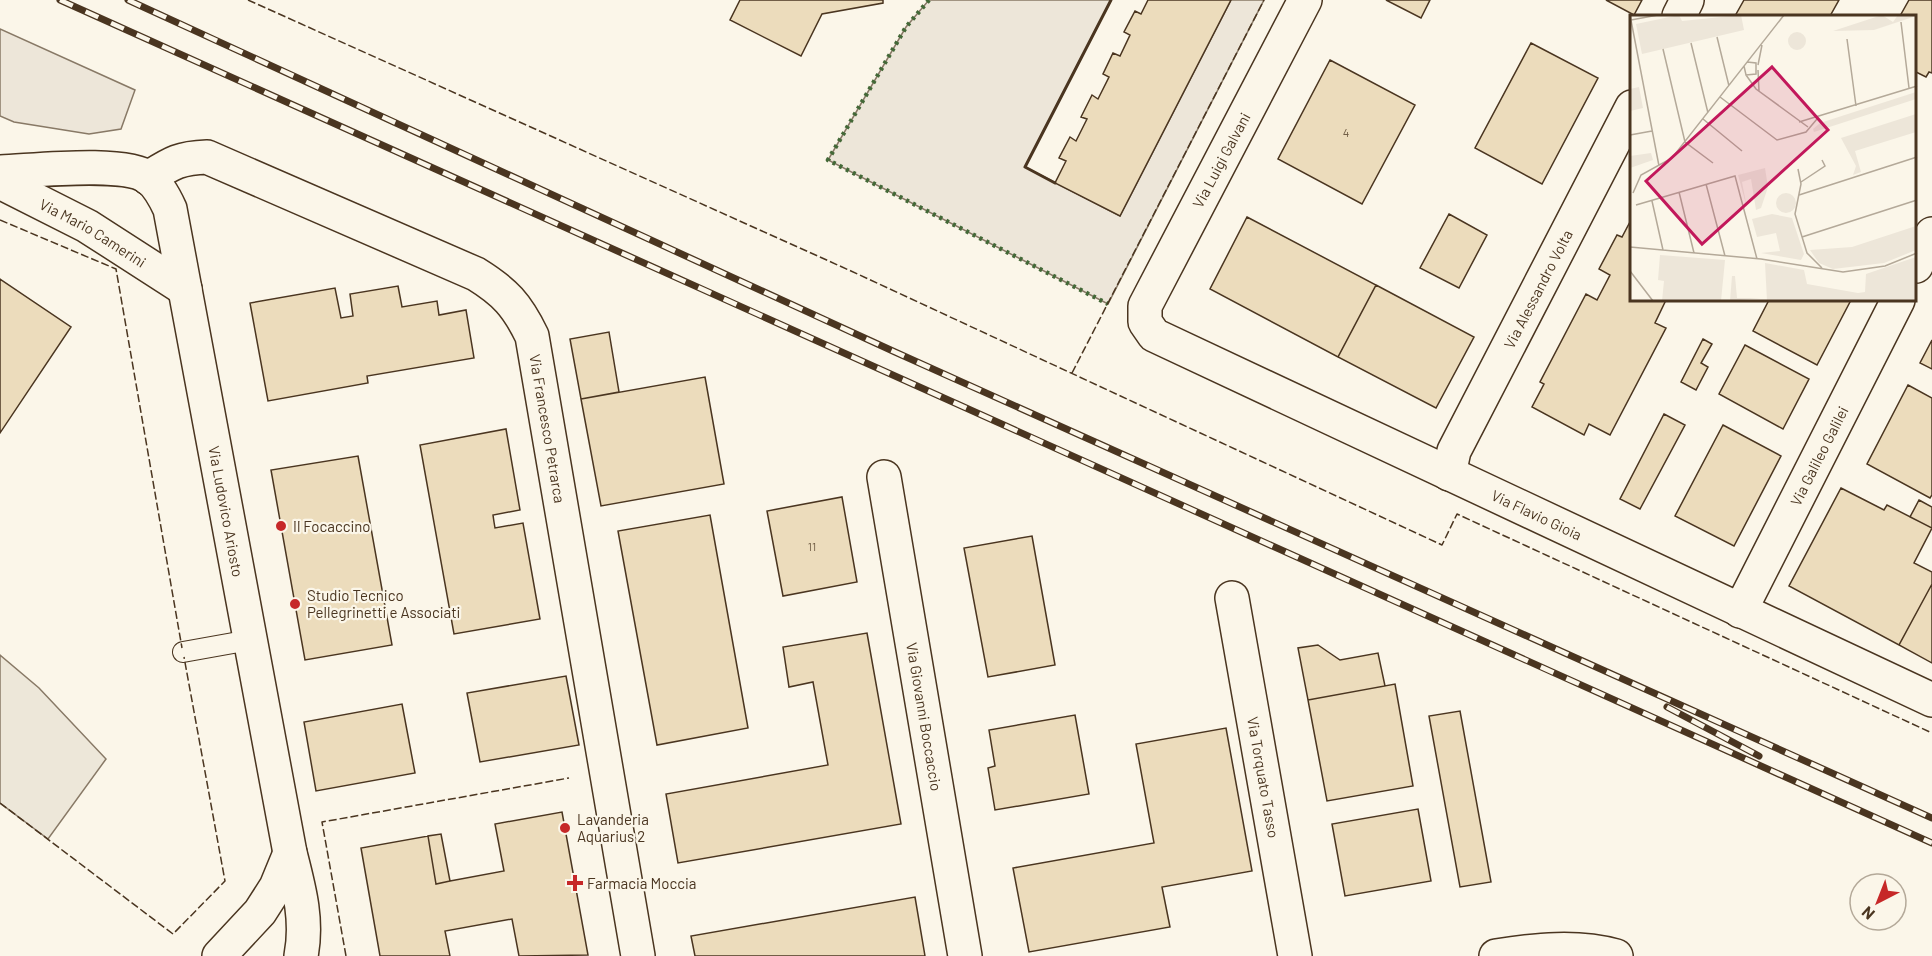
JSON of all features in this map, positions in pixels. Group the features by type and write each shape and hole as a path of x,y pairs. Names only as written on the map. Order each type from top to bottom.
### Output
{"street":[{"name":"Via Luigi Galvani","path":"1145,322 1145,306 1305,0"},
{"path":"1680,15 1687,0"},
{"name":"Via Alessandro Volta","path":"1449,474 1454,451 1630,111"},
{"name":"Via Francesco Petrarca","path":"148,178 174,162 188,158 207,157 476,274 498,288 512,301 523,318 532,336 638,956"},
{"path":"0,172 110,168 131,171 148,178"},
{"name":"Via Ludovico Ariosto","path":"148,178 163,194 170,209 290,853 302,900 304,938 301,956"},
{"name":"Via Mario Camerini","path":"0,182 87,226 185,289"},
{"path":"1917,264 1932,234"},
{"name":"Via Galileo Galilei","path":"1740,611 1897,302"},
{"name":"Via Flavio Gioia","path":"1145,322 1154,335 1932,700"},
{"name":"Via Giovanni Boccaccio","path":"884,477 965,956"},
{"name":"Via Torquato Tasso","path":"1232,598 1294,956"},
{"path":"219,956 260,912 276,887 290,853"},
{"path":"1496,956 1533,950 1561,950 1616,956"}],"lane":[{"path":"183,652 250,640"}],"shaded area":[{"path":"929,0 1111,0 1025,167 1120,216 1231,0 1264,0 1108,304 828,160 906,27"},
{"path":"0,29 135,90 121,129 89,134 14,122 0,116"},
{"path":"0,655 39,688 106,759 48,839 0,803"}],"building":[{"path":"740,0 883,0 883,3 822,14 801,56 730,20"},
{"path":"1148,0 1231,0 1120,216 1055,183 1066,161 1059,158 1070,137 1076,141 1087,119 1081,117 1092,95 1098,99 1109,77 1103,74 1113,53 1120,56 1130,35 1124,32 1135,11 1141,14"},
{"path":"1386,0 1430,0 1421,18"},
{"path":"1606,0 1642,0 1634,15"},
{"path":"1744,0 1839,0 1831,15 1736,15"},
{"path":"1909,0 1932,0 1932,73 1929,72 1926,77 1917,72 1917,15 1901,15"},
{"path":"1531,43 1598,78 1542,184 1475,148"},
{"path":"1330,60 1415,105 1362,204 1278,159"},
{"path":"1449,214 1487,235 1459,288 1420,268"},
{"path":"1247,217 1376,285 1338,357 1210,289"},
{"path":"1630,222 1630,302 1665,302 1655,323 1666,328 1610,435 1589,424 1584,435 1532,407 1544,384 1540,382 1586,294 1597,300 1610,275 1599,269 1617,235 1622,237"},
{"path":"0,279 71,327 0,433"},
{"path":"1376,285 1474,337 1436,408 1338,357"},
{"path":"398,286 402,307 437,301 439,315 466,310 474,358 367,376 368,383 268,401 250,303 335,288 341,318 353,316 350,294"},
{"path":"1768,302 1850,302 1817,365 1753,331"},
{"path":"609,332 619,392 581,399 570,339"},
{"path":"1703,339 1712,344 1701,363 1708,367 1696,390 1681,382"},
{"path":"1932,340 1932,369 1920,363"},
{"path":"1745,345 1809,379 1783,429 1719,394"},
{"path":"705,377 724,484 601,506 581,399"},
{"path":"1908,385 1932,398 1932,495 1930,498 1867,464"},
{"path":"1664,414 1685,425 1640,509 1620,499"},
{"path":"1723,425 1781,456 1734,546 1675,516"},
{"path":"506,429 520,510 493,515 495,528 523,523 540,619 454,634 420,445"},
{"path":"358,456 392,645 305,660 271,470"},
{"path":"1841,488 1884,510 1887,505 1932,528 1914,563 1932,572 1932,584 1899,645 1789,586"},
{"path":"842,497 857,582 783,596 767,511"},
{"path":"1919,500 1932,507 1932,528 1910,517"},
{"path":"710,515 748,728 657,745 618,531"},
{"path":"1032,536 1055,665 988,677 964,548"},
{"path":"1932,584 1932,663 1899,645"},
{"path":"867,633 901,824 678,863 666,794 828,765 813,682 789,687 783,647"},
{"path":"1318,645 1340,660 1378,653 1385,686 1308,700 1298,648"},
{"path":"566,676 579,745 480,762 467,693"},
{"path":"1395,684 1413,786 1327,801 1308,700"},
{"path":"402,704 415,773 316,791 304,722"},
{"path":"1460,711 1491,882 1460,887 1429,716"},
{"path":"1075,715 1089,794 995,810 988,768 995,766 989,730"},
{"path":"1226,728 1252,871 1162,887 1170,927 1029,952 1013,868 1154,843 1136,744"},
{"path":"1418,809 1431,881 1345,896 1332,824"},
{"path":"562,812 588,955 519,956 512,919 445,931 450,956 380,956 361,848 428,836 436,884 504,871 495,824"},
{"path":"441,834 450,881 436,884 428,836"},
{"path":"915,897 925,956 695,956 691,936"}],"railway":[{"path":"60,0 1932,843"},
{"path":"128,0 895,352 1932,818"},
{"path":"1667,707 1759,756"}],"hedge":[{"path":"929,0 906,27 828,160 1108,304"}],"fence":[{"path":"248,0 851,271 1442,545 1457,514 1932,733"},
{"path":"1072,373 1264,0"},
{"path":"0,220 116,269 182,648"},
{"path":"0,803 173,934 225,881 184,657"},
{"path":"346,956 322,822 569,778"}],"wall":[{"path":"1055,183 1025,167 1111,0"}],"place":[{"name":"Il Focaccino","path":"281,526"},
{"name":"Studio Tecnico Pellegrinetti e Associati","path":"295,604"},
{"name":"Lavanderia Aquarius 2","path":"565,828"},
{"name":"Farmacia Moccia","path":"575,883"}]}
